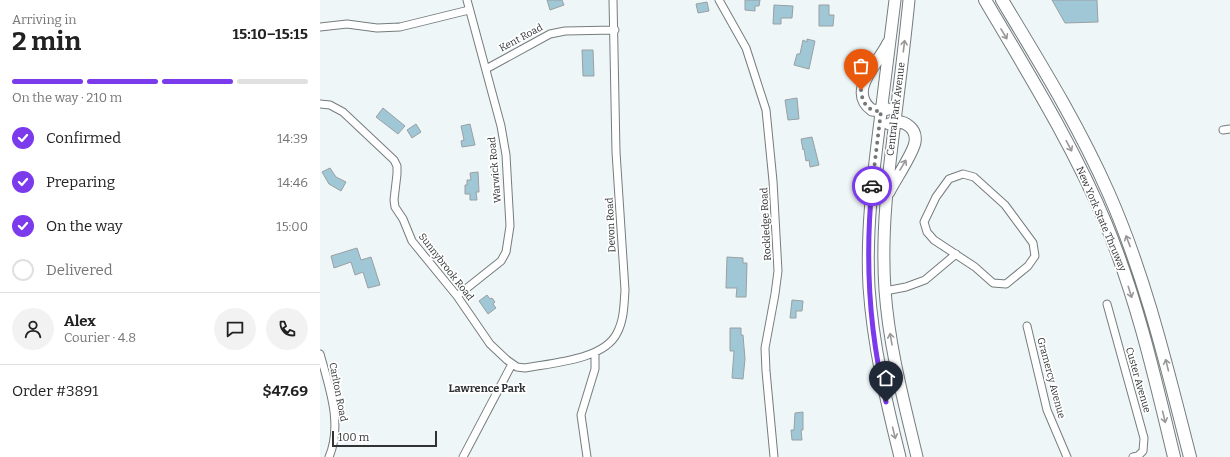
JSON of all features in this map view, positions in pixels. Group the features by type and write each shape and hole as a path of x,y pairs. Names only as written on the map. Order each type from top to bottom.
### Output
{"highway":[{"name":"New York State Thruway","path":"984,0 1062,133 1086,179 1106,226 1125,274 1140,323 1174,457"},
{"name":"New York State Thruway","path":"1002,0 1050,81 1096,166 1129,242 1155,321 1190,457"},
{"path":"1011,0 1050,81"}],"main road":[{"name":"Central Park Avenue","path":"896,0 881,111 870,210 869,288 880,371 900,457"},
{"name":"Central Park Avenue","path":"910,0 886,200 884,253 885,291 889,328 898,378 917,457"},
{"path":"891,33 883,52 865,80 861,90 862,99 866,106 872,110 881,111 891,107 898,99"},
{"path":"879,131 887,125 895,122 905,123 911,128 915,135 915,142 886,200"}],"street":[{"name":"Warwick Road","path":"458,296 501,261 506,252 510,226 506,155 501,126 467,0"},
{"name":"Devon Road","path":"512,364 516,367 524,368 596,353 608,345 617,334 621,325 624,304 621,211 616,152 615,30 613,0"},
{"name":"Rockledge Road","path":"719,0 746,48 766,110 774,181 778,272 765,348 774,457"},
{"path":"320,27 347,24 377,28 400,27 469,10"},
{"name":"Kent Road","path":"486,68 550,34 565,31 615,30"},
{"name":"Sunnybrook Road","path":"320,104 330,105 343,112 394,160 397,166 394,200 395,208 403,220 412,241 458,296 490,344 512,364"},
{"path":"963,174 974,177 1005,205 1033,243 1035,256 1028,266 1006,284 993,283 975,267 956,254 934,240 927,232 924,222 936,197 949,179 963,174"},
{"path":"885,291 906,287 925,280 956,254"},
{"name":"Custer Avenue","path":"1106,304 1144,438 1143,451 1138,456 1133,457"},
{"name":"Gramercy Avenue","path":"1027,326 1047,410 1067,457"},
{"path":"587,457 581,415 595,369 596,353"},
{"name":"Carlton Road","path":"320,354 335,421 333,446 329,457"},
{"path":"464,457 512,364"}],"building":[{"path":"547,0 562,0 564,5 550,10"},
{"path":"745,0 760,0 759,6 755,6 755,11 745,10"},
{"path":"1052,0 1097,0 1098,22 1065,23"},
{"path":"707,2 709,11 698,13 696,4"},
{"path":"774,5 793,6 792,18 781,18 781,24 773,24"},
{"path":"819,5 829,5 829,15 834,15 833,26 819,26"},
{"path":"807,39 815,41 809,69 794,65 797,54 800,54 803,40 807,42"},
{"path":"582,50 593,50 594,76 583,76"},
{"path":"797,98 799,119 788,120 785,100"},
{"path":"383,108 405,126 398,134 376,117"},
{"path":"416,124 421,132 412,138 407,130"},
{"path":"470,124 475,145 462,147 461,141 464,140 461,126"},
{"path":"812,137 819,165 810,167 809,160 806,161 801,139"},
{"path":"330,168 336,177 346,182 341,191 329,184 322,172"},
{"path":"478,172 479,192 476,192 477,200 470,200 470,194 465,194 465,185 467,185 467,180 471,180 470,173"},
{"path":"357,248 361,260 371,257 380,285 368,288 363,272 355,275 351,262 334,268 331,256"},
{"path":"727,257 743,258 743,263 747,263 746,297 736,297 737,288 726,288"},
{"path":"487,295 495,302 493,304 496,308 488,314 479,301"},
{"path":"792,300 803,301 802,311 796,311 796,318 790,318"},
{"path":"730,328 741,328 741,335 743,335 745,359 743,379 732,378 734,351 730,351"},
{"path":"803,412 803,430 801,430 802,440 792,440 791,430 794,430 795,413"}],"way so far":[{"path":"861,90 862,99 866,106 872,110 881,111 872,186"}],"district":[{"name":"Lawrence Park","path":"487,388"}],"route":[{"path":"872,186 869,236 869,288 876,352 886,402"}]}
